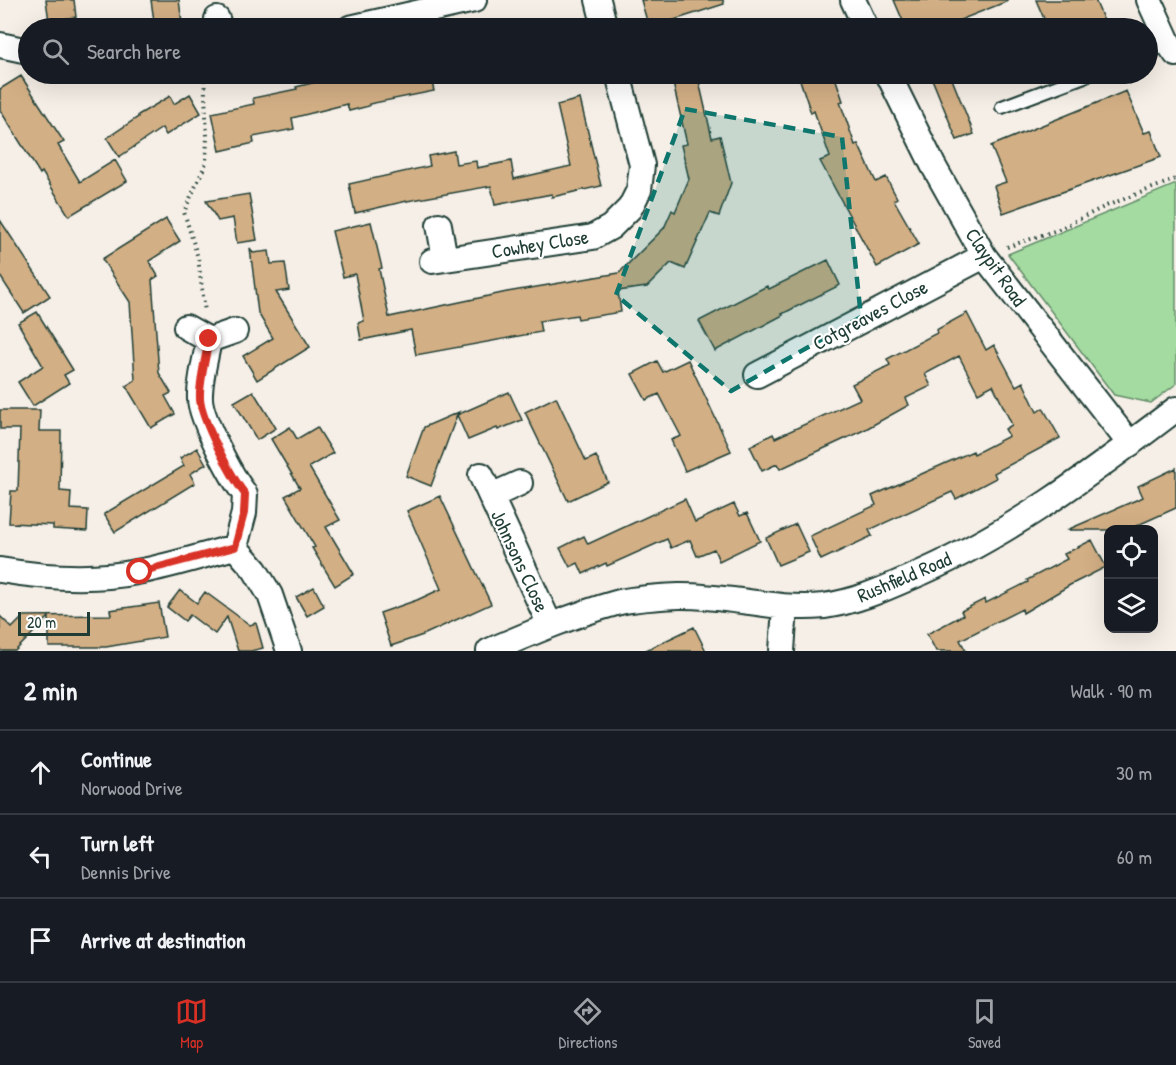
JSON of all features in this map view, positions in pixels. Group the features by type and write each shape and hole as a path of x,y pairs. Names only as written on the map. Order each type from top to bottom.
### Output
{"street":[{"path":"385,18 435,4 474,0"},
{"path":"598,0 602,18"},
{"path":"853,0 861,18"},
{"path":"1149,0 1154,18"},
{"path":"1158,30 1164,50"},
{"path":"0,45 18,49"},
{"name":"Cowhey Close","path":"439,225 439,260 593,237 611,227 630,208 639,190 642,165 621,84"},
{"name":"Claypit Road","path":"893,84 933,165 984,256 1130,444"},
{"name":"Cotgreaves Close","path":"757,375 984,256"},
{"path":"186,327 209,339 235,331"},
{"path":"209,339 200,398 203,415 234,480 245,494 244,513 235,547"},
{"name":"Rushfield Road","path":"489,651 550,625 618,603 679,596 730,598 784,607 824,606 867,596 929,570 1035,511 1176,409"},
{"name":"Johnsons Close","path":"520,483 486,485 550,625"},
{"path":"0,570 42,577 86,578 140,572 235,547"},
{"path":"235,547 255,570 270,595 289,651"},
{"path":"782,651 784,607"}],"lane":[{"path":"1002,107 1063,84"}],"path":[{"path":"204,84 206,163 184,212 198,258 209,339"},
{"path":"984,256 1057,230 1106,206 1176,179"}],"highlighted area":[{"path":"685,109 842,137 861,317 731,391 616,295"}],"green space":[{"path":"1176,184 1176,384 1151,403 1114,395 1008,254"}],"building":[{"path":"46,0 74,0 76,17 49,18"},
{"path":"151,0 179,0 181,18 154,18"},
{"path":"641,0 723,0 724,4 680,18 646,18"},
{"path":"894,0 1008,0 965,18 902,18"},
{"path":"1036,0 1095,0 1103,18 1044,18"},
{"path":"18,78 18,84 26,84 64,142 58,145 80,182 115,160 127,181 69,216 0,110 0,89"},
{"path":"308,84 432,84 434,91 369,104 369,106 349,111 347,104 292,118 294,129 253,137 254,143 220,151 212,113 254,104 253,98 297,89 296,87"},
{"path":"673,84 700,84 712,138 720,136 731,183 719,216 710,213 685,269 671,263 647,287 618,291 621,312 578,319 577,315 539,321 541,332 416,355 411,330 361,340 358,323 364,321 355,274 343,277 332,231 371,222 382,268 379,269 389,317 507,292 619,273 664,228 672,210 675,212 689,179 681,145 687,144"},
{"path":"801,84 837,84 843,101 840,102 855,145 858,144 876,182 886,177 897,198 894,200 919,244 877,267 820,161 830,157 814,111 811,113"},
{"path":"934,84 954,84 974,134 957,140"},
{"path":"1126,91 1144,133 1151,131 1161,157 1003,213 994,186 1006,182 991,146"},
{"path":"190,94 201,113 166,135 162,128 119,157 107,138 138,115 170,96 174,104"},
{"path":"580,99 601,186 552,197 552,194 495,205 491,186 355,213 349,184 430,166 428,156 454,151 456,164 476,161 477,168 511,161 514,179 571,166 557,105"},
{"path":"249,194 257,240 237,243 233,218 218,221 206,201"},
{"path":"166,219 180,241 149,261 158,276 152,280 159,373 171,393 165,396 175,414 151,428 126,386 135,380 130,302 102,259"},
{"path":"0,220 50,296 24,313 0,276"},
{"path":"250,248 253,253 269,251 271,264 285,263 289,290 276,292 310,347 257,380 243,356 273,338 258,313"},
{"path":"828,260 840,285 715,351 699,321 767,286 769,289"},
{"path":"37,312 73,370 64,375 69,383 33,406 18,382 43,366 18,323"},
{"path":"967,313 986,350 994,345 1016,386 1023,382 1037,412 1043,408 1060,438 994,473 996,478 956,499 952,492 869,530 872,536 821,560 810,536 876,505 872,496 973,451 974,454 1009,436 1005,429 1012,425 993,385 978,393 959,356 925,374 931,386 906,398 909,405 864,430 780,469 777,464 762,471 750,446 773,434 775,438 860,399 852,384 890,365 887,359 937,333 936,330"},
{"path":"688,360 731,451 685,471 671,440 681,436 659,394 646,400 632,374 657,361 663,372"},
{"path":"253,391 276,428 257,440 234,402"},
{"path":"509,392 522,420 468,440 457,415"},
{"path":"556,397 586,461 596,456 608,482 568,501 525,412"},
{"path":"0,410 40,410 39,431 61,431 60,491 71,492 70,509 88,510 87,531 53,529 53,525 9,523 11,491 18,491 20,429 0,429"},
{"path":"459,412 431,486 406,476 424,427"},
{"path":"290,427 297,439 317,427 333,453 309,467 340,520 326,527 354,574 335,586 285,496 300,488 271,439"},
{"path":"197,448 206,464 190,474 195,483 115,532 104,514 184,466 180,458"},
{"path":"1176,468 1176,508 1138,525 1104,525 1104,530 1067,530 1143,497 1138,486"},
{"path":"440,496 491,604 423,635 391,646 380,613 441,589 407,511"},
{"path":"685,499 695,522 734,504 740,516 747,513 760,541 719,561 714,549 697,556 690,540 671,548 667,539 607,566 606,563 583,574 578,563 570,567 560,548 584,536 588,544"},
{"path":"796,524 809,552 778,565 766,538"},
{"path":"1092,540 1104,563 1104,568 1023,613 1022,609 960,640 966,651 936,651 927,634 963,615 961,611 985,599 986,603 1028,582 1027,580 1067,559 1064,554"},
{"path":"314,587 324,606 307,616 296,597"},
{"path":"180,590 197,603 205,592 250,625 256,623 263,648 238,651 227,617 215,634 190,615 185,621 167,607"},
{"path":"159,603 165,637 106,647 49,647 49,617 15,651 0,651 0,616 12,628 24,616 111,615 110,610"},
{"path":"694,627 706,651 644,651"}],"route":[{"path":"140,572 235,547 244,513 245,494 234,480 203,415 200,398 209,339"}]}
